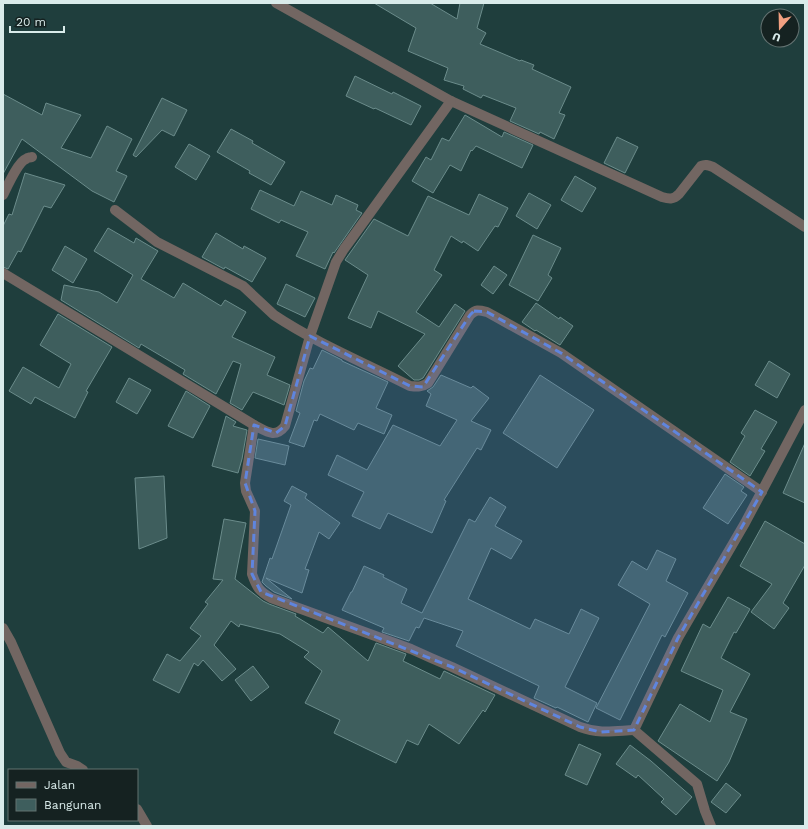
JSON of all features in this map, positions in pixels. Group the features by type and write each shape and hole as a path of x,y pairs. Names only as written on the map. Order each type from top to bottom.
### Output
{"street":[{"path":"276,3 451,101 667,199 675,198 704,164 708,165 805,227"},
{"path":"3,273 254,425 269,432 276,433 281,431 285,426 310,336 336,262 451,101"},
{"path":"3,195 19,166 27,158 32,157"},
{"path":"115,210 157,242 243,286 274,315 310,336 410,386 417,387 428,383 470,315 474,311 480,310 488,312 561,353 762,492"},
{"path":"634,730 678,638 745,523 805,410"},
{"path":"254,425 245,483 246,491 255,511 252,574 255,583 261,592 271,598 411,649 590,731 600,732 634,730 697,784 711,826"},
{"path":"3,628 11,642 60,753 66,762 82,769"},
{"path":"138,811 147,826"}],"highlighted area":[{"path":"474,311 487,312 561,353 762,492 678,638 634,730 600,732 580,727 452,667 261,592 252,574 255,511 245,483 254,425 276,433 285,426 310,336 410,386 423,387 470,315"}],"building":[{"path":"374,3 430,3 457,19 460,3 484,3 477,28 486,33 480,44 520,61 521,60 534,65 532,69 571,87 559,113 565,115 554,139 510,121 516,108 483,95 481,98 463,89 464,86 444,80 448,68 408,51 416,28"},
{"path":"355,76 421,106 411,125 346,96"},
{"path":"3,94 42,115 46,103 81,115 61,148 91,158 107,126 132,139 116,171 127,176 114,202 92,191 22,139 3,174"},
{"path":"162,98 187,110 174,136 162,130 136,157 133,155"},
{"path":"465,115 502,137 504,132 533,145 522,168 476,146 472,151 471,150 461,171 450,165 433,193 412,181 426,157 431,160 442,138 449,141"},
{"path":"231,129 253,141 252,143 285,162 271,185 249,173 250,171 217,152"},
{"path":"617,137 638,147 625,173 604,163"},
{"path":"189,144 210,156 196,180 175,167"},
{"path":"25,173 65,185 51,208 44,206 21,252 18,251 8,269 3,267 3,226 9,214 12,215"},
{"path":"575,176 596,188 582,212 561,200"},
{"path":"260,190 294,206 301,191 332,205 336,195 358,205 356,210 362,213 334,253 333,252 325,269 296,256 308,232 281,220 279,223 251,209"},
{"path":"529,193 551,205 537,229 516,216"},
{"path":"479,194 508,208 498,227 495,226 478,251 463,241 462,243 451,236 434,270 442,275 416,312 439,327 455,304 465,311 423,378 414,380 398,366 425,334 378,311 371,328 348,318 368,275 345,260 374,219 408,236 428,196 469,215"},
{"path":"108,228 134,243 136,238 158,251 141,279 174,298 183,283 221,306 225,300 246,312 232,337 275,357 267,375 290,385 284,405 253,392 242,410 230,403 241,364 233,361 216,394 183,374 185,370 141,344 139,348 61,300 64,285 99,292 117,303 133,275 94,251"},
{"path":"216,233 243,249 244,246 266,258 252,282 225,267 224,269 202,257"},
{"path":"533,235 561,248 548,275 552,278 538,301 509,285"},
{"path":"65,246 87,259 73,283 52,270"},
{"path":"494,266 507,275 493,294 481,285"},
{"path":"286,284 315,298 305,317 277,304"},
{"path":"536,303 559,319 560,317 573,326 560,345 522,322"},
{"path":"58,314 112,347 86,391 88,392 75,418 35,397 31,404 9,391 23,367 59,388 71,364 40,345"},
{"path":"322,350 388,382 376,408 392,415 384,434 358,423 354,430 320,414 317,421 314,420 304,447 289,442 300,413 296,411 304,381 310,368 313,369"},
{"path":"769,361 790,374 777,398 755,385"},
{"path":"441,375 471,388 473,386 489,398 471,421 491,430 481,450 477,448 444,500 446,501 432,533 388,513 380,529 352,516 364,492 328,475 337,455 367,470 393,425 440,446 457,420 426,406 431,394 427,391 433,387"},
{"path":"540,375 594,410 557,468 503,433"},
{"path":"129,378 151,390 137,414 116,402"},
{"path":"186,391 210,406 193,438 168,426"},
{"path":"755,410 777,422 761,449 765,451 750,476 730,462 745,436 741,433"},
{"path":"226,416 236,422 233,426 247,430 238,473 212,466"},
{"path":"258,439 289,446 285,465 255,458"},
{"path":"805,443 805,503 783,493"},
{"path":"725,474 744,487 741,491 747,495 728,524 703,508"},
{"path":"164,476 167,538 139,549 135,478"},
{"path":"292,486 307,494 305,498 340,523 329,539 319,532 305,569 309,570 302,593 266,578 292,599 274,592 262,582 270,558 272,559 291,505 284,501"},
{"path":"490,497 506,507 495,526 522,541 511,559 491,548 468,599 530,629 535,619 569,634 581,609 599,618 565,687 597,703 588,722 534,698 539,686 456,646 463,631 424,618 419,628 416,627 409,641 382,632 384,628 342,610 364,566 384,575 383,577 407,589 401,603 422,613 469,519 475,522"},
{"path":"224,519 246,523 235,579 263,601 296,614 295,616 323,633 328,627 368,661 376,643 406,654 403,661 440,679 444,671 495,695 485,712 483,710 459,744 429,724 418,745 407,740 396,763 334,733 340,720 305,703 322,671 304,657 309,652 280,634 240,624 239,627 231,621 214,645 236,669 222,681 203,660 198,666 194,663 179,693 153,680 167,654 180,661 201,636 190,628 208,604 205,602 223,580 213,579"},
{"path":"765,521 805,544 805,565 783,603 789,608 774,629 751,612 772,584 740,566"},
{"path":"657,550 676,559 666,581 688,593 665,637 662,635 620,720 596,708 650,604 618,585 632,561 647,570"},
{"path":"728,597 750,609 736,633 734,632 721,658 750,674 730,712 747,719 729,762 717,781 658,741 680,704 710,722 723,690 681,671 703,624 710,628"},
{"path":"253,666 269,687 251,701 235,680"},
{"path":"579,744 601,754 587,785 565,775"},
{"path":"630,745 651,761 692,797 676,815 661,802 664,799 638,775 636,778 616,764"},
{"path":"726,783 741,795 726,813 711,802"}]}
